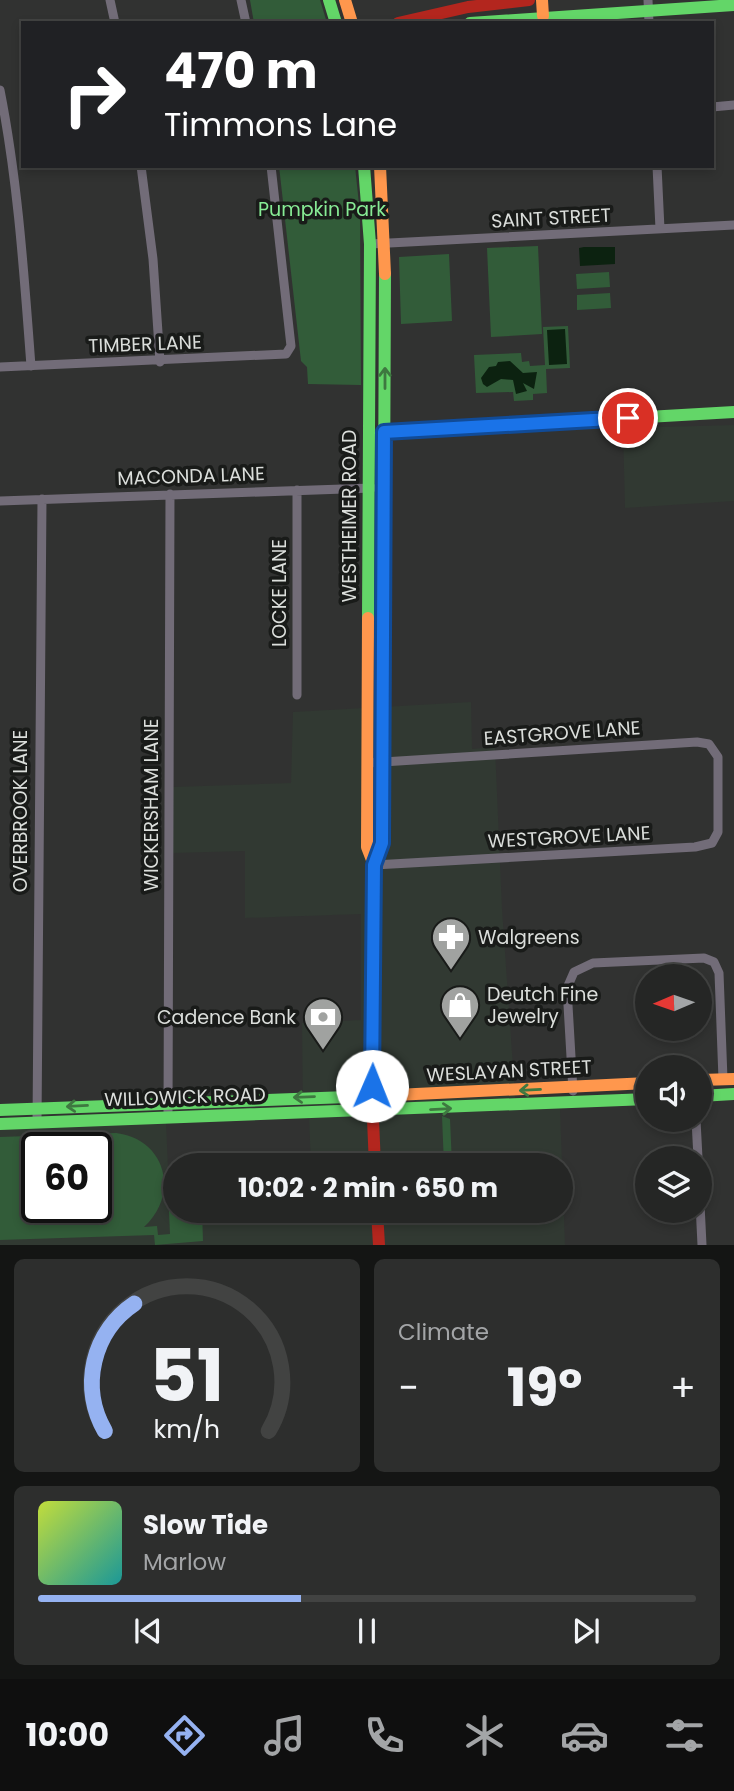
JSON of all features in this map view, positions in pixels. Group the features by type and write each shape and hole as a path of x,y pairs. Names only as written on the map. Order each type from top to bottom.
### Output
{"main road":[{"path":"329,0 335,21"},
{"path":"345,0 351,21"},
{"path":"407,21 468,7 530,0"},
{"path":"542,0 542,16"},
{"path":"491,21 734,5"},
{"name":"WESTHEIMER ROAD","path":"365,168 370,244 367,847 374,865"},
{"name":"WESTHEIMER ROAD","path":"374,1153 372,1110 374,865 382,843 385,342 385,244 380,168"},
{"path":"370,341 385,342"},
{"path":"369,404 384,432 734,412"},
{"name":"WESLAYAN STREET","path":"372,1096 635,1084"},
{"path":"712,1095 734,1094"},
{"name":"WILLOWICK ROAD","path":"0,1110 168,1101 372,1096"},
{"name":"WESLAYAN STREET","path":"372,1110 635,1100"},
{"name":"WILLOWICK ROAD","path":"0,1125 168,1116 372,1110"},
{"path":"378,1223 379,1245"}],"street":[{"path":"110,0 115,21"},
{"path":"242,0 246,21"},
{"path":"0,90 10,142 31,366"},
{"path":"714,107 734,105"},
{"path":"141,168 153,259 159,362"},
{"name":"TIMBER LANE","path":"0,367 281,356 290,351 271,168"},
{"path":"657,168 660,229"},
{"name":"SAINT STREET","path":"370,244 734,225"},
{"name":"MACONDA LANE","path":"0,501 384,488"},
{"name":"LOCKE LANE","path":"297,490 297,695"},
{"name":"WICKERSHAM LANE","path":"168,1116 170,494"},
{"name":"OVERBROOK LANE","path":"37,1123 42,499"},
{"name":"EASTGROVE LANE","path":"367,763 697,742 709,744 718,757 720,792"},
{"name":"WESTGROVE LANE","path":"374,865 695,847 712,843 718,832 720,792"},
{"path":"573,1103 567,988 578,968 593,963 664,959 711,960 718,968 729,1079"},
{"path":"701,1223 702,1245"}],"shaded area":[{"path":"615,247 615,264 580,266 579,248"},
{"path":"565,329 567,364 549,365 547,330"},
{"path":"510,361 523,373 537,372 534,389 523,383 527,391 516,394 513,380 501,379 487,387 483,384 481,378 489,367 496,366 498,362"},
{"path":"734,425 734,501 625,508 623,428"},
{"path":"471,702 472,749 495,747 502,909 516,1110 560,1108 562,1153 310,1153 309,1117 303,1117 302,1023 361,1020 361,914 245,918 245,851 173,853 173,787 291,783 293,712"},
{"path":"166,1122 167,1153 163,1153 163,1223 564,1223 565,1245 0,1245 0,1128"}],"green space":[{"path":"250,0 320,0 326,21 254,21"},
{"name":"Pumpkin Park","path":"279,168 355,168 360,214 361,385 308,384 307,367 301,361"},
{"path":"538,246 542,334 491,337 487,248"},
{"path":"449,254 452,321 401,324 399,257"},
{"path":"609,272 610,287 577,289 576,274"},
{"path":"610,293 611,308 577,310 577,295"},
{"path":"568,326 570,368 546,369 547,393 533,394 533,400 514,401 513,392 476,393 474,355 521,353 522,362 529,361 530,366 545,365 543,327"},
{"path":"442,1116 450,1119 451,1153 444,1153"},
{"path":"112,1133 116,1133 133,1137 147,1146 162,1170 162,1199 155,1214 144,1227 157,1226 158,1235 170,1234 170,1223 202,1223 203,1241 155,1245 154,1235 0,1240 0,1137 21,1136 21,1223 112,1223"}],"traffic: fast":[{"path":"329,0 335,21"},
{"path":"499,21 734,5"},
{"path":"364,168 370,244 368,618"},
{"path":"383,740 385,274"},
{"path":"384,432 734,412"},
{"path":"712,1095 734,1094"},
{"path":"0,1110 374,1096"},
{"path":"0,1124 635,1100"}],"traffic: slow":[{"path":"345,0 351,21"},
{"path":"542,0 543,16"},
{"path":"380,168 385,274"},
{"path":"368,618 367,847 374,865"},
{"path":"712,1080 734,1079"},
{"path":"374,1096 635,1084"}],"traffic: jam":[{"path":"407,21 468,7 529,0"},
{"path":"374,1153 372,1096 374,865 382,843 383,740"},
{"path":"378,1223 379,1245"}],"place":[{"name":"Walgreens","path":"451,971"},
{"name":"Deutch Fine Jewelry","path":"460,1039"},
{"name":"Cadence Bank","path":"323,1051"}],"route":[{"path":"372,1086 374,865 382,843 384,432 628,418"}]}
